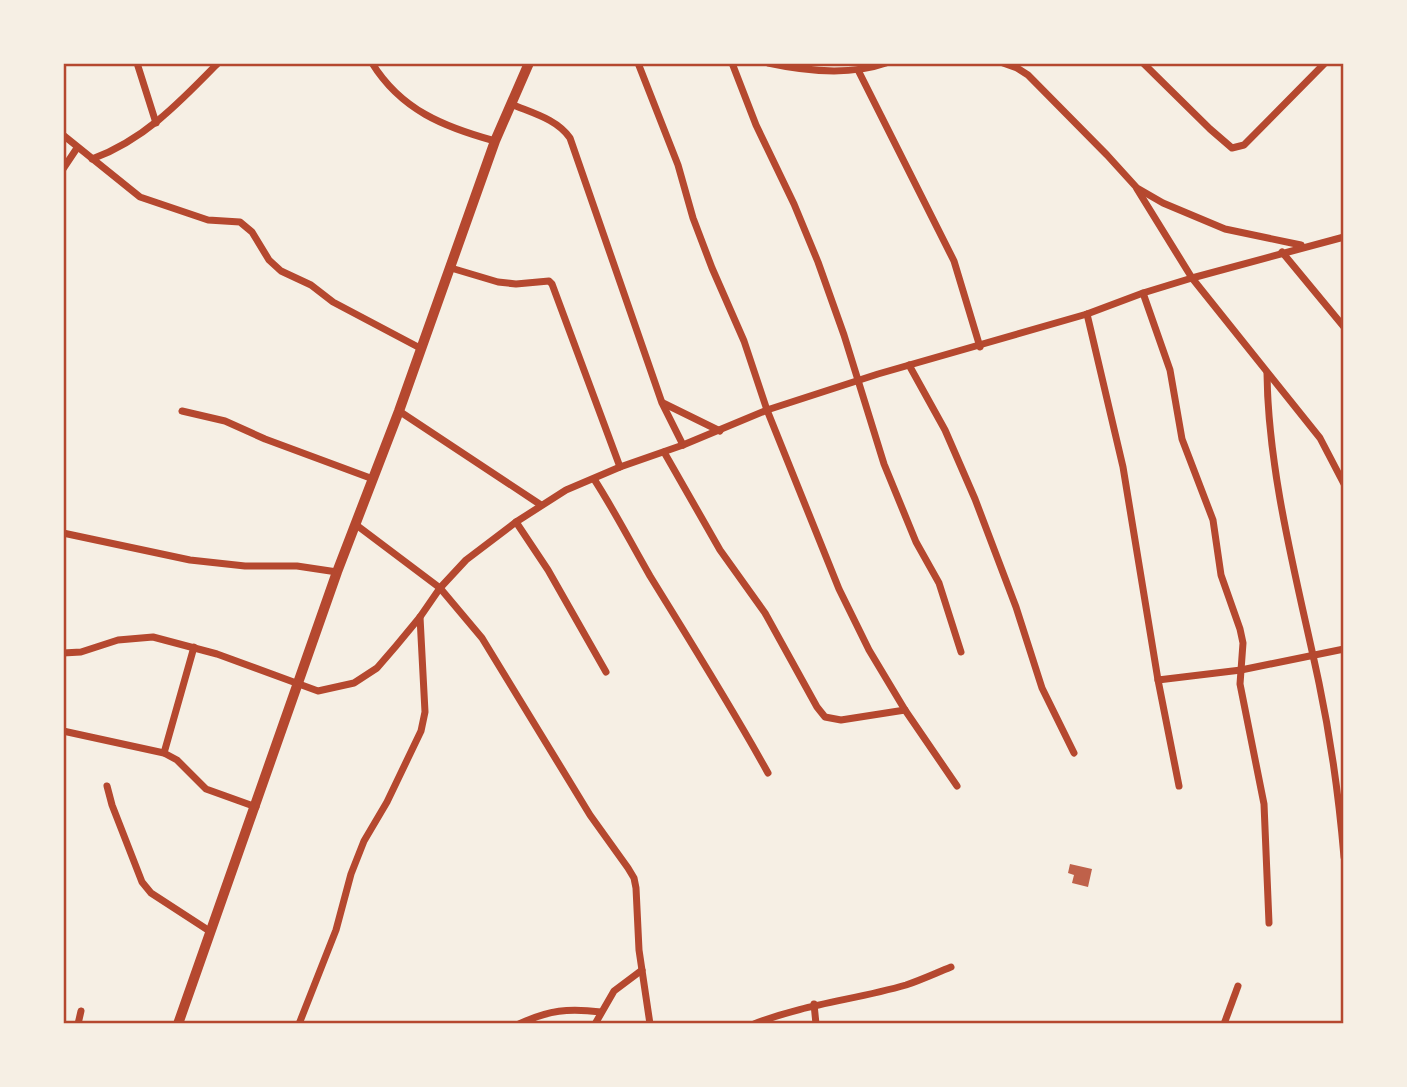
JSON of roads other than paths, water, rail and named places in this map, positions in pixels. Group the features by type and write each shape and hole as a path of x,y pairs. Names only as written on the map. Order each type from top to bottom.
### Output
{"street":[{"path":"137,63 156,123"},
{"path":"92,159 116,150 156,123 218,63"},
{"path":"372,63 395,94 421,113 458,131 495,141"},
{"path":"178,1024 337,572 399,411 495,141 529,63"},
{"path":"638,63 678,165 693,218 712,268 744,341 766,410 839,589 869,650 905,710 957,786"},
{"path":"732,63 756,125 818,262 897,497 916,541 939,583 961,652"},
{"path":"768,63 791,68 858,70 886,63"},
{"path":"1003,63 1028,75 1137,188 1192,278 1320,438 1344,484"},
{"path":"1143,63 1233,148 1244,145 1325,63"},
{"path":"858,70 954,261 980,346"},
{"path":"511,104 555,122 570,138 662,402 683,445"},
{"path":"63,135 140,197 208,220 240,222 252,232 269,260 281,271 311,285 333,302 420,348"},
{"path":"63,169 76,148"},
{"path":"1137,188 1174,208 1225,229 1307,246"},
{"path":"63,653 81,652 118,640 163,639 241,662 318,691 354,683 377,668 420,617 440,588 466,560 516,522 566,490 766,410 909,365 1087,314 1192,278 1344,237"},
{"path":"1282,252 1344,327"},
{"path":"451,268 498,282 516,284 549,281 552,284 620,467"},
{"path":"1143,293 1170,370 1182,439 1213,520 1224,585 1242,636 1240,684 1264,804 1269,923"},
{"path":"1087,314 1123,467 1158,680 1179,786"},
{"path":"909,365 945,429 975,499 1016,607 1042,688 1074,753"},
{"path":"1267,373 1272,441 1337,786 1344,857"},
{"path":"662,402 720,430"},
{"path":"182,411 225,421 265,439 373,479"},
{"path":"399,411 541,505"},
{"path":"664,453 720,550 765,613 825,717 841,720 905,710"},
{"path":"594,479 768,773"},
{"path":"516,522 548,570 607,672"},
{"path":"355,524 440,588 482,638 590,815 634,878 650,1024"},
{"path":"63,533 190,560 245,566 297,566 337,572"},
{"path":"299,1024 336,930 351,874 364,841 387,802 421,732 425,712 420,617"},
{"path":"164,753 194,647"},
{"path":"1158,680 1241,670 1344,649"},
{"path":"63,731 164,753 177,760 206,789 256,807"},
{"path":"107,786 142,882 151,892 211,932"},
{"path":"754,1024 814,1004 909,984 951,967"},
{"path":"595,1024 614,991 642,970"},
{"path":"1224,1024 1238,986"},
{"path":"814,1004 816,1024"},
{"path":"519,1024 540,1014 572,1008 601,1012"},
{"path":"78,1024 81,1011"}]}
